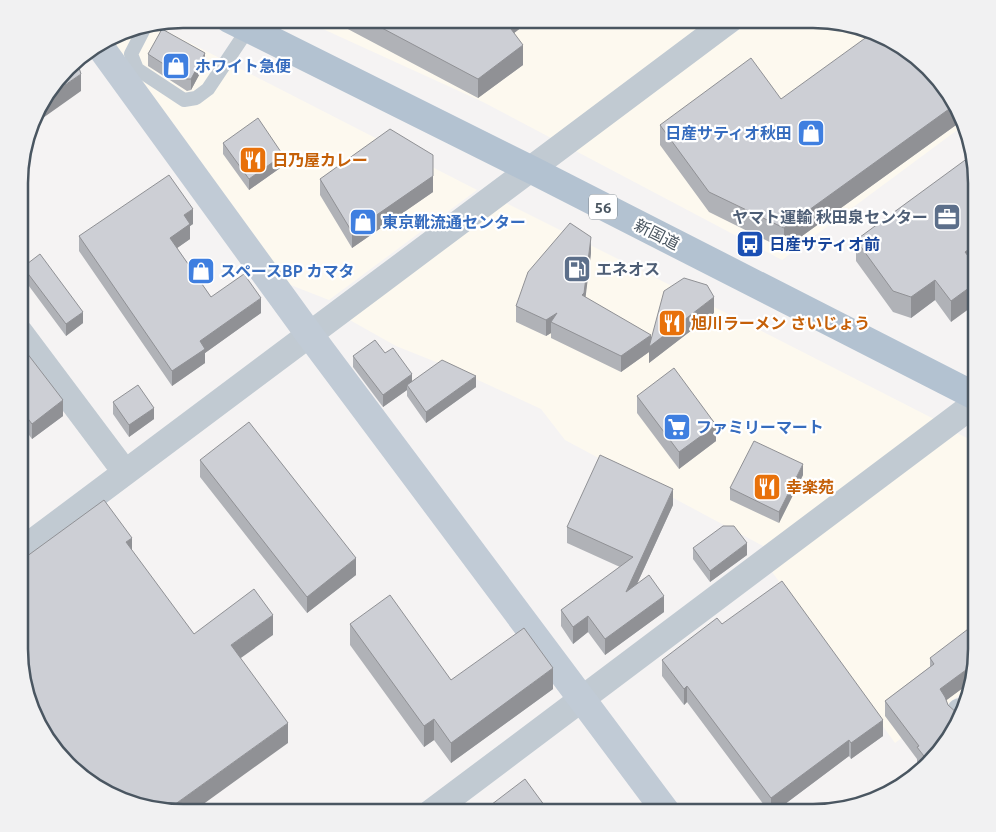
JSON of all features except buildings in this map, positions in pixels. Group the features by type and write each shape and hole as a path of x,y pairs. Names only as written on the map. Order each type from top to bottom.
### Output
{"main road":[{"name":"新国道","path":"246,28 532,170 968,392"}],"street":[{"path":"28,545 309,334 532,170 719,28"},
{"path":"103,50 309,334 660,804"},
{"path":"28,343 125,472"},
{"path":"448,804 581,700 968,409"}],"lane":[{"path":"142,33 131,54 137,69 184,100 196,98 208,89 236,28"}],"shaded area":[{"path":"321,28 726,28 732,35 741,28 823,28 843,30 873,39 903,57 935,87 959,129 782,260 483,102"},
{"path":"163,29 477,190 329,300 288,284 113,45 123,39"},
{"path":"506,203 934,419 765,547 565,440 541,409 456,370 396,346 348,319"},
{"path":"957,433 968,438 968,659 966,679 962,693 895,743 770,569"}],"place":[{"name":"ホワイト急便","path":"176,66"},
{"name":"日産サティオ秋田","path":"811,133"},
{"name":"日乃屋カレー","path":"253,160"},
{"name":"ヤマト運輸 秋田泉センター","path":"947,217"},
{"name":"東京靴流通センター","path":"363,222"},
{"name":"日産サティオ前","path":"750,244"},
{"name":"エネオス","path":"577,269"},
{"name":"スペースBP カマタ","path":"201,271"},
{"name":"旭川ラーメン さいじょう","path":"672,323"},
{"name":"ファミリーマート","path":"677,427"},
{"name":"幸楽苑","path":"767,487"}]}
